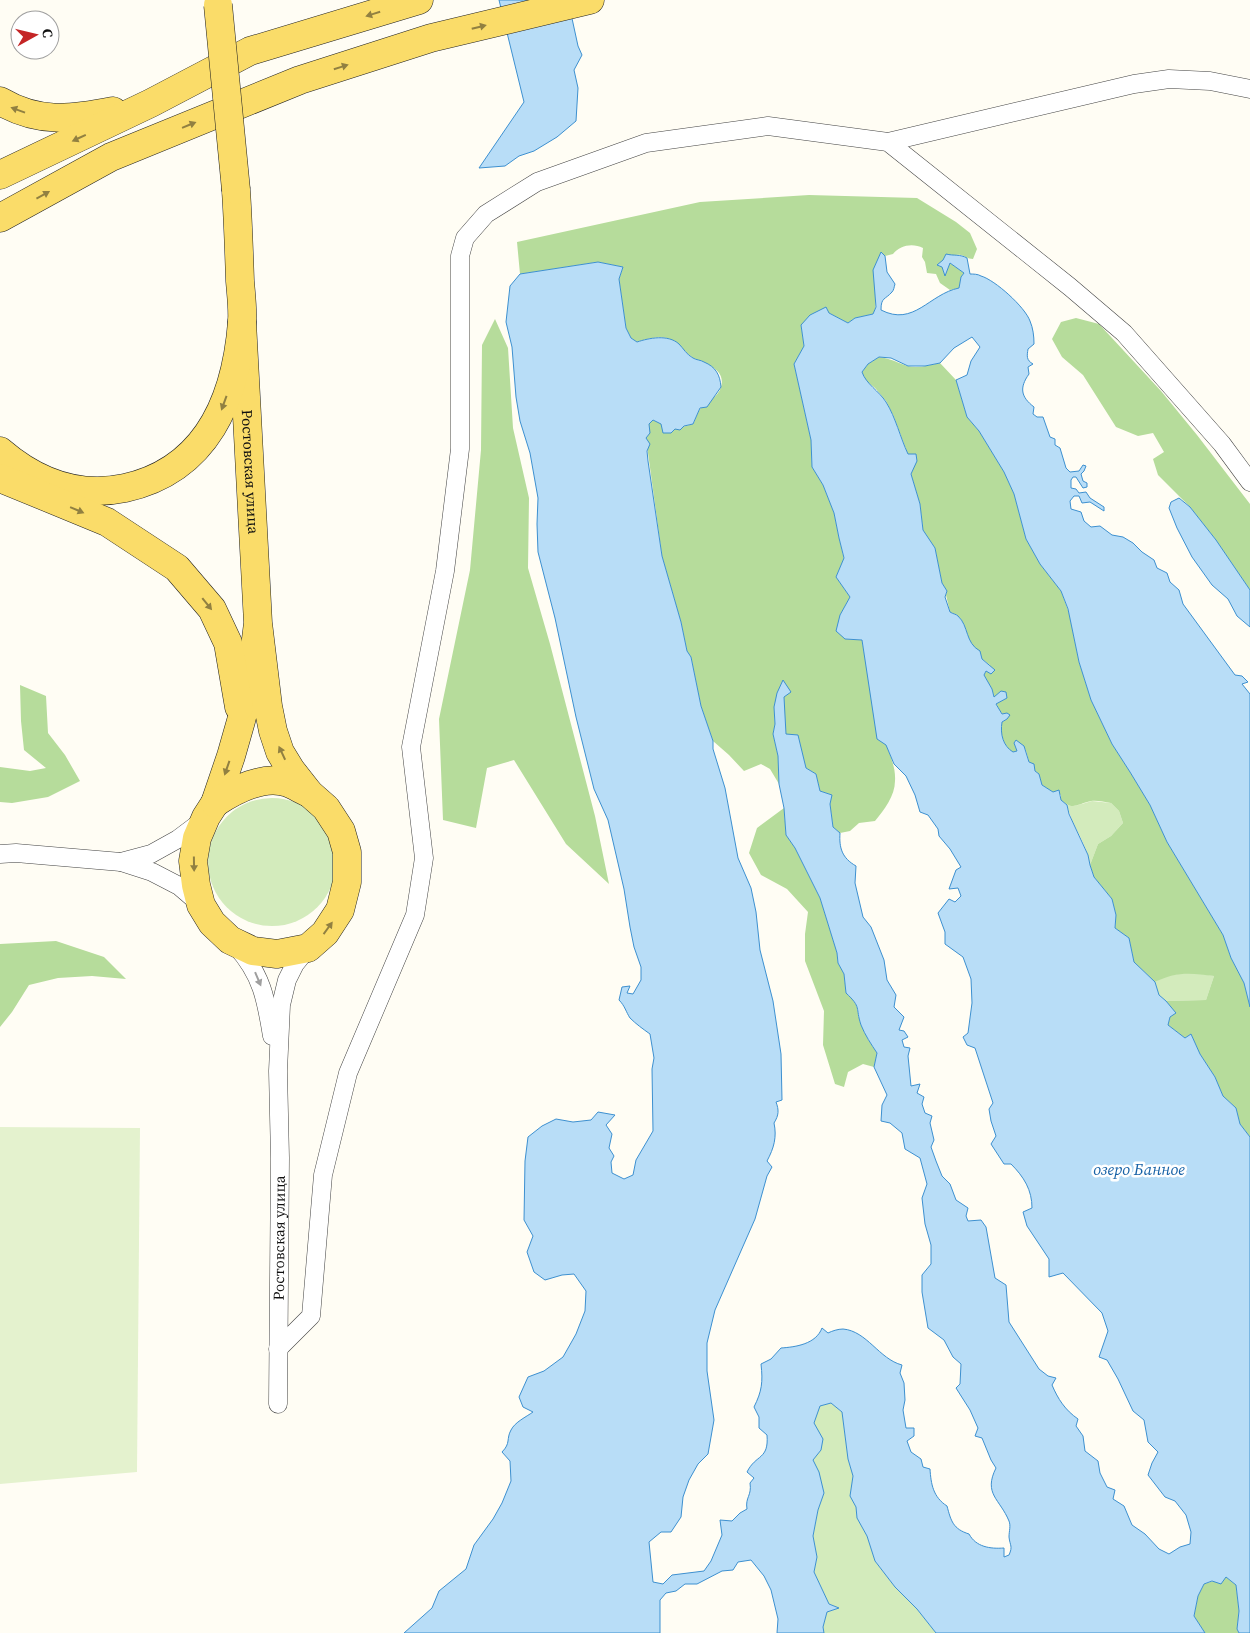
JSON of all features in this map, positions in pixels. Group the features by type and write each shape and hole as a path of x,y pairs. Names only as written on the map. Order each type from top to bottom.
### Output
{"main road":[{"path":"0,175 152,103 250,52 419,0"},
{"path":"0,238 7,215 120,154 300,80 431,38 590,0"},
{"path":"0,451 14,464 45,481 81,491 112,491 142,484 175,468 202,443 220,415 233,379 242,322 236,190 218,2"},
{"path":"0,101 36,116 54,118 79,117 152,103"},
{"name":"Ростовская улица","path":"242,322 258,623"},
{"path":"0,478 107,522 177,568 212,609 228,644 241,721"},
{"path":"258,623 268,706 280,752 291,770 310,793 326,808 341,831 347,852 347,882 340,910 325,933 308,948 277,954 252,951 230,940 212,923 201,905 193,861 197,838 211,810 231,756 241,721 250,680 258,623"},
{"path":"211,810 232,792 268,781 286,782 310,793"}],"street":[{"path":"278,1348 311,1316 323,1174 348,1073 415,915 424,858 411,748 445,572 460,450 460,256 465,238 486,214 537,182 646,144 768,126 888,142 1134,84 1169,79 1210,81 1250,89"},
{"path":"888,142 1070,287 1124,333 1222,444 1250,482"},
{"path":"121,862 151,854 178,839 211,810"},
{"path":"0,854 121,862 152,872 179,886 201,905"},
{"path":"230,940 248,960 266,998 278,1071"},
{"path":"278,1071 281,1005 287,980 308,948"},
{"name":"Ростовская улица","path":"278,1071 280,1158 278,1404"}],"green space":[{"path":"809,195 917,198 970,233 977,249 973,259 954,255 938,265 942,267 945,275 950,263 964,273 961,277 959,288 950,290 940,283 936,274 927,273 922,257 923,248 907,246 893,254 885,256 881,253 876,273 873,314 855,318 848,323 829,313 801,325 804,346 794,364 811,440 812,467 823,485 834,513 844,559 836,577 850,597 840,615 845,639 862,640 872,690 895,776 895,787 891,797 875,821 859,823 850,831 840,833 833,827 830,804 831,795 820,791 816,774 806,768 802,754 786,734 784,681 774,707 775,724 773,734 778,756 779,784 770,769 761,764 744,771 713,741 701,706 691,657 687,651 681,622 662,556 646,438 649,424 653,420 675,429 693,424 701,408 716,396 720,390 722,380 720,375 712,367 689,355 671,339 663,337 637,342 631,338 626,328 619,279 623,267 598,262 520,274 517,242 700,202"},
{"path":"1076,318 1099,324 1161,391 1250,504 1250,590 1216,540 1190,507 1158,475 1153,459 1164,452 1153,433 1138,436 1116,427 1083,375 1062,357 1052,339 1061,322"},
{"path":"495,319 508,348 513,428 529,498 528,568 595,816 609,884 566,844 514,760 487,768 476,828 443,820 439,719 470,570 481,450 482,345"},
{"path":"879,357 911,367 940,363 956,380 967,417 979,431 1004,472 1014,494 1026,539 1040,564 1061,591 1069,613 1079,662 1091,700 1112,744 1150,805 1167,842 1223,935 1231,958 1244,983 1250,1007 1250,1137 1240,1124 1236,1108 1223,1096 1215,1077 1200,1054 1191,1034 1185,1038 1168,1025 1170,1017 1175,1013 1166,1001 1206,1000 1214,976 1177,974 1155,982 1134,962 1129,938 1115,928 1116,915 1112,899 1094,877 1090,865 1098,844 1111,836 1123,823 1119,811 1111,803 1101,801 1091,801 1072,806 1065,803 1061,800 1061,795 1042,785 1039,774 1032,767 1023,746 1016,740 1014,743 1017,751 1014,753 1005,743 1001,726 1002,722 1007,719 996,703 1007,698 994,697 984,675 990,665 982,659 980,652 972,644 961,620 957,615 950,612 946,595 947,591 942,583 935,548 923,530 920,504 911,474 913,468 886,401 865,380 862,372 868,364"},
{"path":"20,685 46,696 48,733 65,755 80,781 48,797 12,803 0,802 0,767 30,771 46,768 24,750"},
{"path":"272,798 297,802 318,816 332,837 336,862 332,887 318,908 297,922 272,926 247,922 226,908 212,887 208,862 212,837 226,816 247,802"},
{"path":"1092,801 1111,803 1119,811 1123,823 1111,836 1098,844 1090,865 1086,849 1067,805 1075,806"},
{"path":"784,808 786,835 795,848 820,898 837,953 838,963 844,974 846,993 856,1005 863,1029 877,1053 874,1067 863,1064 848,1072 844,1087 835,1084 823,1045 824,1011 805,961 805,934 808,912 787,889 761,875 749,853 757,828"},
{"path":"56,941 104,957 126,979 92,976 58,978 29,985 0,1027 0,944"},
{"path":"1190,972 1214,976 1206,1000 1166,1001 1159,995 1155,982 1166,976"},
{"path":"0,1127 140,1128 137,1472 0,1484"},
{"path":"831,1403 842,1412 848,1459 853,1476 850,1496 856,1507 857,1518 867,1536 875,1561 895,1587 917,1609 936,1633 824,1633 823,1627 827,1612 839,1608 829,1604 814,1572 817,1557 813,1536 818,1510 824,1493 813,1460 821,1450 814,1423 820,1406"},
{"path":"1226,1577 1236,1585 1239,1611 1237,1629 1239,1633 1205,1633 1194,1616 1198,1596 1204,1584"}],"water":[{"path":"499,0 568,0 578,46 582,55 574,70 578,88 576,121 557,137 534,151 519,156 505,166 479,168 524,102"},
{"name":"озеро Банное","path":"881,252 885,256 887,272 895,284 893,291 883,301 881,310 903,315 921,308 948,291 959,288 961,277 964,273 950,263 945,276 942,267 937,265 946,254 967,258 970,274 978,275 994,283 1022,309 1031,324 1034,341 1034,344 1028,349 1029,361 1033,364 1028,367 1029,374 1023,388 1024,396 1034,407 1033,414 1037,417 1043,417 1050,437 1055,439 1055,445 1060,448 1066,468 1070,472 1079,471 1083,465 1086,466 1081,474 1083,481 1087,483 1087,487 1083,488 1076,477 1073,477 1071,488 1076,489 1079,493 1086,492 1090,498 1104,507 1104,511 1090,502 1082,503 1079,496 1074,496 1070,501 1071,509 1081,512 1084,521 1091,527 1100,526 1112,535 1123,537 1154,560 1157,568 1167,573 1170,582 1179,590 1183,604 1235,675 1242,676 1248,682 1242,684 1250,694 1250,1007 1244,983 1231,958 1223,935 1167,842 1150,805 1112,744 1091,700 1079,662 1068,609 1061,591 1040,564 1026,539 1014,494 1004,472 979,431 967,417 956,380 967,375 971,361 980,347 972,337 954,348 940,363 925,366 908,366 891,358 879,357 868,364 862,372 864,376 889,408 908,454 916,454 917,461 911,474 920,504 923,530 935,548 942,583 947,591 945,597 950,612 957,615 961,620 972,644 980,651 982,659 995,670 991,674 986,671 984,675 994,697 1001,691 1006,692 1007,698 996,704 1002,714 1007,713 1010,715 1002,722 1001,731 1005,743 1013,752 1017,751 1014,743 1016,740 1024,746 1029,762 1034,764 1035,771 1039,774 1042,785 1053,792 1059,790 1061,800 1067,805 1069,814 1088,855 1094,877 1112,899 1116,915 1115,928 1129,938 1134,962 1155,982 1159,995 1176,1013 1170,1017 1168,1025 1185,1038 1191,1034 1200,1054 1215,1077 1223,1096 1236,1108 1240,1124 1250,1137 1250,1633 1239,1633 1237,1629 1239,1611 1236,1585 1226,1577 1221,1584 1212,1581 1204,1584 1198,1596 1194,1616 1205,1633 936,1633 917,1609 895,1587 875,1561 867,1536 857,1518 856,1507 850,1496 853,1476 848,1459 842,1412 831,1403 820,1406 814,1423 823,1439 821,1450 813,1460 819,1472 824,1493 818,1510 813,1536 817,1557 814,1572 829,1604 839,1608 827,1612 823,1627 824,1633 777,1633 778,1619 771,1590 764,1576 751,1560 738,1562 733,1570 722,1571 697,1584 685,1584 676,1591 666,1593 660,1600 660,1633 404,1633 432,1608 439,1591 466,1569 474,1545 493,1519 511,1481 510,1461 502,1452 507,1446 513,1427 533,1412 523,1407 519,1397 528,1377 544,1371 563,1357 576,1334 585,1311 586,1291 574,1274 545,1280 534,1272 527,1252 533,1236 524,1220 525,1161 528,1137 542,1126 556,1119 573,1122 591,1120 598,1112 615,1115 606,1125 612,1134 609,1148 614,1156 611,1162 612,1173 624,1179 633,1175 636,1160 653,1131 652,1069 654,1058 650,1034 630,1018 619,1000 622,987 630,986 627,993 633,994 641,980 641,967 634,947 624,889 608,820 594,789 538,552 538,498 530,453 520,421 512,347 506,322 510,286 520,274 598,262 623,267 619,279 626,328 631,338 637,342 658,338 675,341 691,357 712,366 720,379 721,387 707,407 700,408 693,424 684,426 680,430 675,429 671,433 663,433 661,424 653,420 649,424 650,433 646,438 650,444 647,451 662,556 681,622 687,651 691,657 701,706 713,741 713,749 725,788 738,858 751,888 756,912 760,950 773,1001 781,1054 782,1100 776,1102 778,1112 774,1123 774,1142 767,1161 772,1167 767,1176 755,1219 715,1310 707,1343 707,1371 714,1420 708,1454 698,1464 689,1480 683,1497 681,1517 671,1532 661,1532 649,1542 653,1582 663,1584 672,1575 704,1571 711,1561 722,1535 720,1520 732,1521 747,1509 750,1483 754,1478 747,1472 764,1453 767,1443 767,1435 759,1428 759,1417 754,1407 761,1386 761,1364 771,1359 781,1348 805,1344 815,1338 822,1328 828,1333 841,1329 851,1331 866,1340 886,1357 902,1365 900,1373 904,1383 905,1400 903,1410 906,1428 914,1428 914,1436 907,1441 911,1452 921,1459 923,1467 930,1469 932,1485 936,1494 947,1506 952,1520 959,1530 969,1534 979,1544 994,1548 1004,1548 1004,1557 1009,1555 1011,1550 1009,1521 992,1490 992,1477 996,1468 982,1438 975,1436 978,1428 970,1410 956,1388 960,1384 961,1364 953,1357 944,1340 928,1328 922,1292 922,1275 931,1264 931,1245 925,1224 922,1198 927,1184 920,1158 905,1149 902,1133 890,1123 881,1121 882,1105 887,1095 874,1067 877,1053 863,1029 856,1005 846,993 844,974 838,963 837,953 820,898 795,848 786,835 784,808 779,784 778,756 773,734 775,724 774,707 777,693 783,680 791,692 784,697 786,734 798,735 806,768 816,774 820,791 832,795 830,804 833,827 840,833 842,852 847,860 856,866 855,883 863,917 871,927 884,960 887,980 896,995 894,1007 904,1017 899,1030 904,1031 908,1037 902,1040 904,1047 910,1048 908,1056 911,1086 920,1084 917,1093 924,1097 922,1104 925,1113 932,1116 930,1123 934,1140 931,1147 942,1176 950,1184 956,1200 968,1208 966,1216 968,1221 981,1220 986,1227 995,1278 1006,1285 1009,1322 1039,1369 1048,1376 1056,1378 1052,1385 1062,1404 1078,1419 1076,1426 1083,1436 1085,1451 1098,1461 1100,1473 1107,1487 1115,1490 1113,1499 1124,1506 1132,1525 1145,1534 1159,1549 1169,1554 1180,1547 1190,1544 1191,1532 1186,1515 1175,1501 1165,1497 1148,1475 1158,1452 1148,1442 1144,1420 1133,1411 1107,1360 1099,1357 1108,1331 1102,1313 1063,1273 1049,1277 1049,1259 1027,1226 1023,1212 1032,1208 1029,1190 1020,1174 1011,1164 1004,1164 991,1144 996,1136 989,1109 993,1103 975,1048 967,1045 963,1037 968,1033 972,1003 971,979 963,957 945,944 945,932 938,913 949,899 955,902 961,896 958,888 949,889 956,870 961,867 939,836 938,829 928,815 920,812 915,795 906,776 894,764 886,745 877,739 862,640 845,639 836,631 840,615 850,597 836,577 844,558 834,513 823,485 812,467 811,440 794,364 804,346 801,325 810,315 826,307 829,313 848,323 855,318 873,314 876,307 873,270"},
{"path":"1179,498 1190,507 1216,540 1250,590 1250,627 1237,616 1228,599 1212,585 1192,557 1169,508 1171,502"}]}
